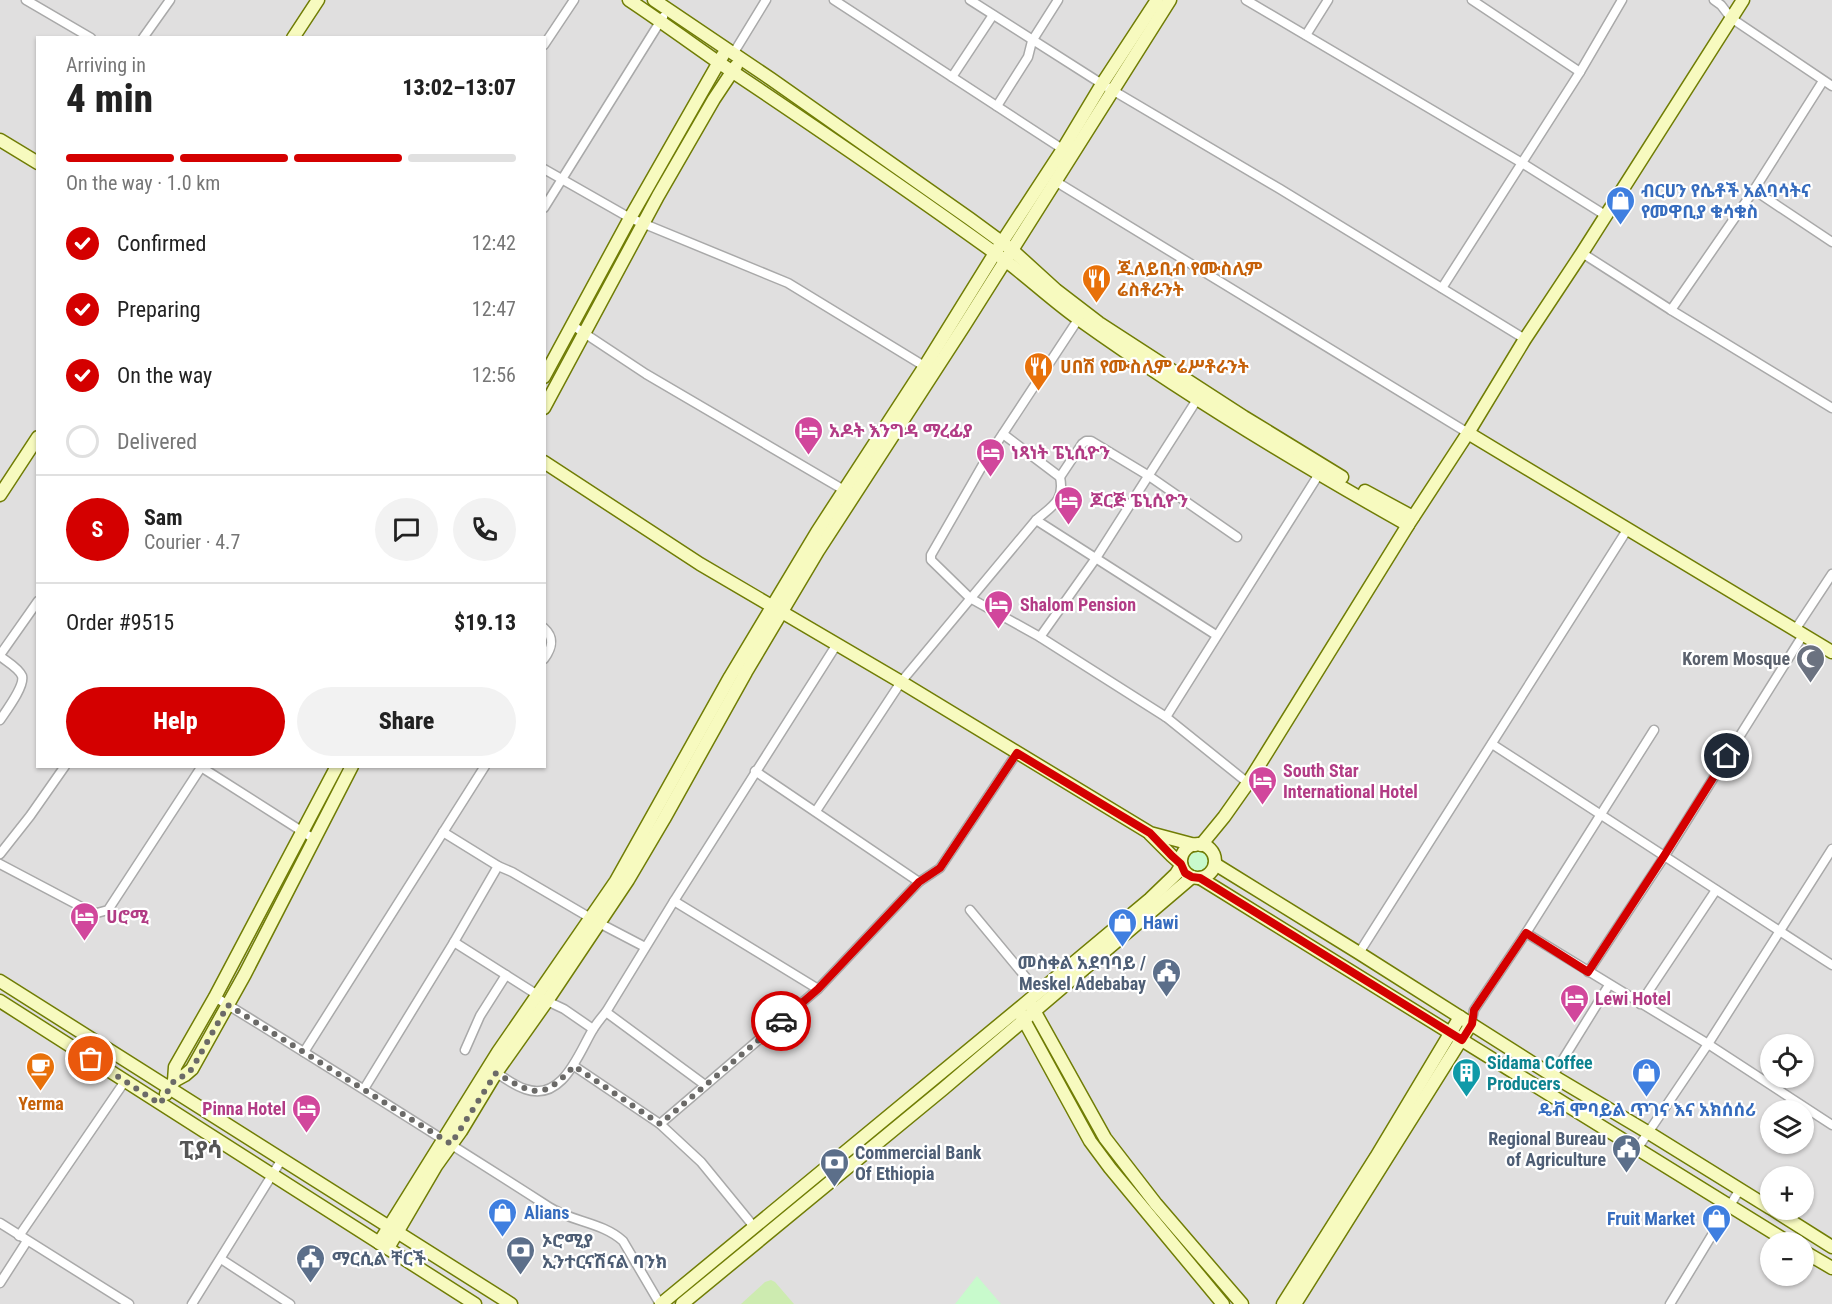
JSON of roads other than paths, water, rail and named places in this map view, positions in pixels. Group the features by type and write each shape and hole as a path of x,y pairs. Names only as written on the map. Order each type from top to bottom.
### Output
{"street":[{"path":"26,0 88,36"},
{"path":"144,36 170,0"},
{"path":"294,36 318,0"},
{"path":"546,42 574,0"},
{"path":"629,0 852,153 1003,251"},
{"path":"654,0 923,185 1081,315 1198,398 1319,474 1411,521"},
{"path":"546,373 630,218 719,62 733,54 766,0"},
{"path":"834,0 1067,152"},
{"path":"970,0 1032,41 1280,189 1524,339"},
{"path":"997,106 1028,57 1032,41 1058,0"},
{"path":"384,1246 424,1186 447,1141 542,998 595,921 628,880 746,672 778,609 818,551 849,493 1108,87 1157,0"},
{"path":"1108,87 1170,0"},
{"path":"1246,0 1605,215"},
{"path":"1306,35 1328,0"},
{"path":"1472,0 1580,72"},
{"path":"1442,288 1580,72 1622,0"},
{"path":"1714,0 1731,18 1832,86"},
{"path":"1031,1006 1038,992 1150,899 1176,874 1185,851 1198,845 1224,817 1248,783 1468,433 1524,339 1582,253 1743,0"},
{"path":"546,205 668,10"},
{"path":"952,77 993,15"},
{"path":"546,404 685,149 733,71 733,54"},
{"path":"1671,310 1754,190 1823,81"},
{"path":"0,140 36,162"},
{"path":"852,153 860,142"},
{"path":"1003,251 1055,181 1067,152"},
{"path":"546,170 630,218 788,283 930,369"},
{"path":"1055,181 1627,530 1832,652"},
{"path":"1754,190 1832,242"},
{"path":"1582,253 1832,408"},
{"path":"1081,315 967,492 932,555 932,562 970,598 1040,637 1166,717 1248,783"},
{"path":"1081,315 1411,521"},
{"path":"572,325 646,374 849,493"},
{"path":"1040,637 1096,558 1198,398"},
{"path":"1003,434 1060,477"},
{"path":"0,495 36,440"},
{"path":"816,811 901,682 1036,520 1057,502 1062,492 1060,477 1082,444 1089,441 1149,476 1237,537"},
{"path":"546,464 700,564 901,682 1150,833 1181,865 1185,873 1450,1032 1771,1232"},
{"path":"1166,717 1319,474"},
{"path":"1036,520 1216,635"},
{"path":"1359,953 1627,530"},
{"path":"1588,972 1664,856 1832,574"},
{"path":"0,720 20,687 22,678 19,672 0,655 36,604"},
{"path":"546,630 552,638 552,643 546,656"},
{"path":"496,1073 524,1089 536,1091 547,1090 560,1082 574,1066 593,1029 606,1012 755,771 837,644"},
{"path":"1295,1304 1472,1024 1474,1010 1526,933 1654,730"},
{"path":"1492,744 1832,965"},
{"path":"660,1124 818,989 919,882 940,868 1017,753"},
{"path":"0,855 64,768"},
{"path":"0,864 91,912 108,910 201,768"},
{"path":"204,768 314,839"},
{"path":"160,1104 171,1085 175,1067 215,997 336,768"},
{"path":"171,1085 192,1069 228,1005 351,768"},
{"path":"304,1052 481,768"},
{"path":"755,771 919,882"},
{"path":"215,997 556,1211 600,1226 619,1237 661,1304 1031,1006 1196,878 1211,872 1224,817"},
{"path":"443,832 498,866 645,947"},
{"path":"1150,833 1198,845 1213,858 1359,953 1553,1076 1760,1202"},
{"path":"1637,1149 1832,849"},
{"path":"364,1089 498,866"},
{"path":"1640,1004 1716,890"},
{"path":"674,901 818,989"},
{"path":"970,910 1038,992"},
{"path":"1526,933 1707,1044 1832,1125"},
{"path":"454,942 593,1029"},
{"path":"465,1050 480,1016 506,975"},
{"path":"1,984 171,1085 282,1159 511,1304"},
{"path":"1544,1090 1609,985"},
{"path":"447,1141 496,1073 542,998"},
{"path":"0,1001 475,1304"},
{"path":"1031,1006 1105,1138 1156,1204 1242,1304"},
{"path":"1282,1304 1376,1157 1450,1032 1460,1017 1474,1010"},
{"path":"606,1012 705,1085"},
{"path":"682,1304 1021,1014"},
{"path":"1021,1014 1090,1141 1223,1304"},
{"path":"574,1066 660,1124 701,1162 755,1228"},
{"path":"0,1282 23,1239 125,1081"},
{"path":"192,1304 282,1159"},
{"path":"1670,1304 1740,1189"},
{"path":"1789,1220 1832,1247"},
{"path":"0,1223 129,1304"},
{"path":"1814,1257 1832,1268"},
{"path":"221,1259 290,1304"}],"place":[{"name":"ብርሀን የሴቶች አልባሳትና የመዋቢያ ቁሳቁስ","path":"1620,226"},
{"name":"ጁለይቢብ የሙስሊም ሬስቶራንት","path":"1096,304"},
{"name":"ሀበሽ የሙስሊም ሬሥቶራንት","path":"1039,392"},
{"name":"አዶት እንግዳ ማረፊያ","path":"808,456"},
{"name":"ነጻነት ፔኒሲዮን","path":"990,478"},
{"name":"ጆርጅ ፔኒሲዮን","path":"1069,526"},
{"name":"Shalom Pension","path":"999,630"},
{"name":"Korem Mosque","path":"1811,684"},
{"name":"South Star International Hotel","path":"1262,806"},
{"name":"ሀሮሚ","path":"85,942"},
{"name":"Hawi","path":"1122,948"},
{"name":"መስቀል አደባባይ / Meskel Adebabay","path":"1167,998"},
{"name":"Lewi Hotel","path":"1574,1024"},
{"name":"Yerma","path":"41,1092"},
{"name":"Sidama Coffee Producers","path":"1466,1098"},
{"name":"ዴቭ ሞባይል ጥገና እና አክሰሰሪ","path":"1647,1098"},
{"name":"Pinna Hotel","path":"307,1134"},
{"name":"Regional Bureau of Agriculture","path":"1627,1174"},
{"name":"Commercial Bank Of Ethiopia","path":"834,1188"},
{"name":"Alians","path":"503,1238"},
{"name":"Fruit Market","path":"1716,1244"},
{"name":"ኦሮሚያ ኢንተርናሽናል ባንክ","path":"521,1276"},
{"name":"ማርሲል ቸርች","path":"311,1284"}],"district":[{"name":"ፒያሳ","path":"201,1150"}]}
